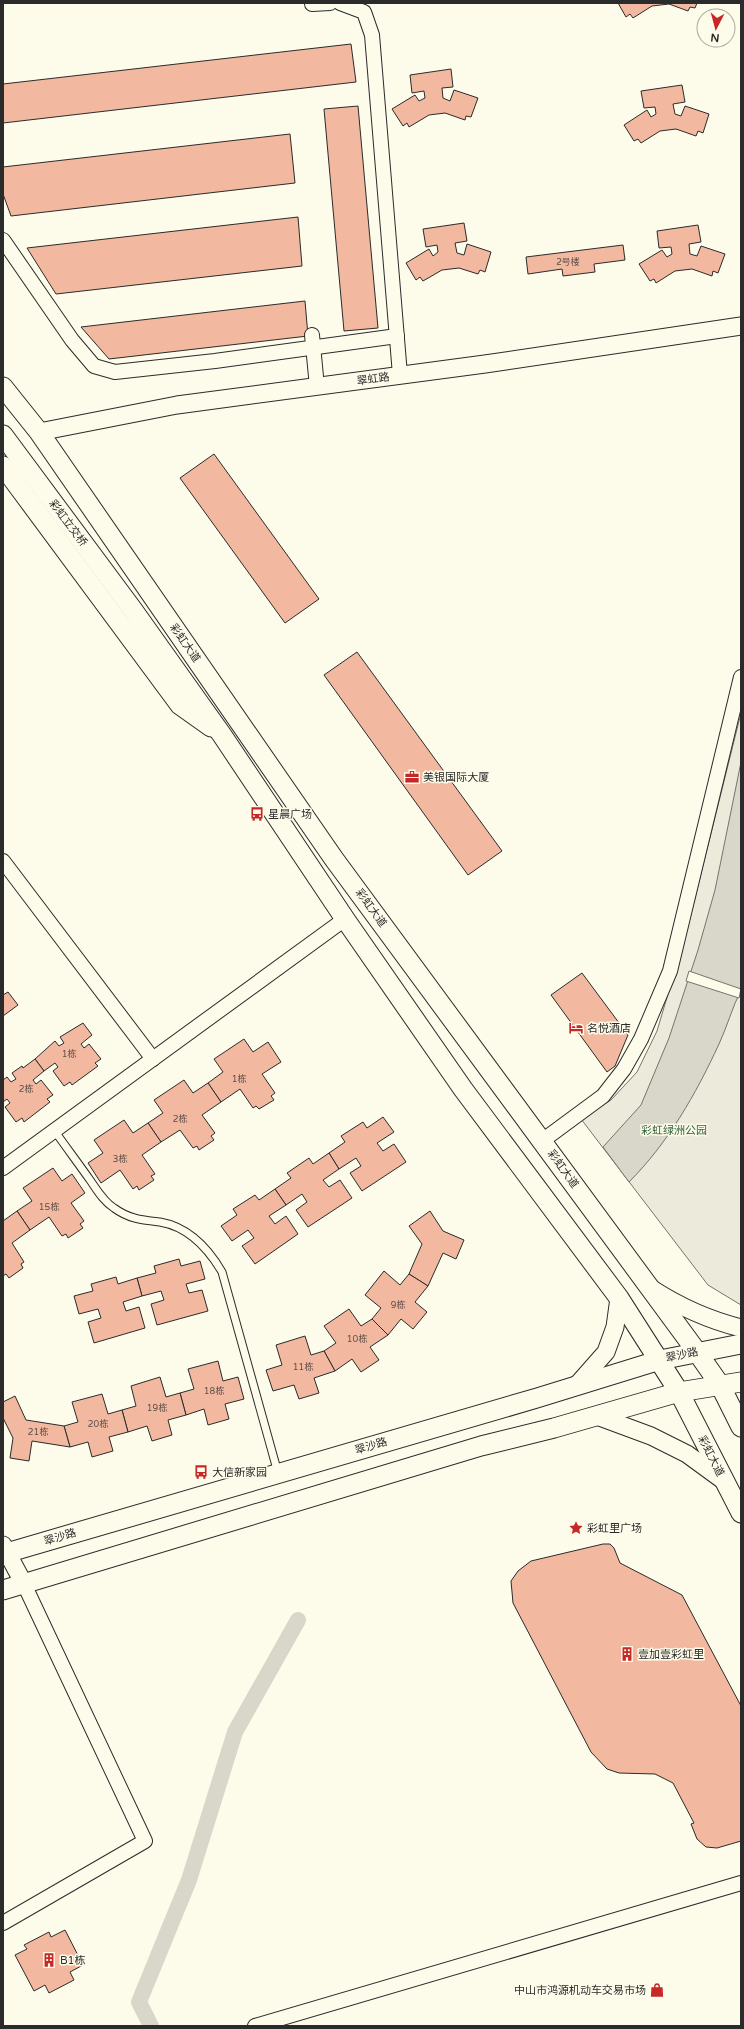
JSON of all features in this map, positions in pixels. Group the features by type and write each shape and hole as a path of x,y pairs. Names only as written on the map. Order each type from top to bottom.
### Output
{"main road":[{"name":"彩虹大道","path":"3,387 39,432 334,859 697,1352 720,1385 741,1427"},
{"name":"彩虹立交桥","path":"3,435 134,610"},
{"path":"3,466 180,705 222,735"},
{"name":"彩虹大道","path":"134,610 222,735 345,919 463,1089 619,1298 660,1360 679,1392 741,1513"},
{"name":"翠沙路","path":"4,1550 278,1473 660,1360 741,1344"},
{"path":"3,1590 481,1446 597,1416 679,1392 741,1382"}],"street":[{"path":"312,4 330,3"},
{"path":"340,3 364,12 372,35 400,375"},
{"path":"3,240 72,340 94,366 115,372 313,341 397,336"},
{"name":"翠虹路","path":"708,330 741,315"},
{"name":"翠虹路","path":"39,432 177,405 317,387 741,326"},
{"path":"313,341 317,387"},
{"path":"542,1141 603,1096 624,1069 641,1039 670,971 741,678"},
{"path":"3,861 152,1058"},
{"path":"3,1168 152,1058 345,919"},
{"path":"650,1287 676,1305 722,1324 741,1328"},
{"path":"576,1386 606,1352 615,1327 619,1298"},
{"path":"597,1416 651,1436 687,1454 724,1481"},
{"path":"3,1923 145,1841 24,1584 4,1550"},
{"path":"255,2026 741,1883"}],"lane":[{"path":"54,1130 101,1196 112,1207 125,1216 140,1221 161,1222 181,1229 198,1240 212,1254 222,1272 278,1473"}],"green space":[{"name":"彩虹绿洲公园","path":"741,713 741,1305 708,1285 581,1119 611,1100 637,1072 657,1031 687,930"}],"shaded area":[{"path":"741,762 741,990 725,1031 691,1099 669,1134 629,1182 603,1147 641,1105 669,1038 698,950 715,890"}],"pier":[{"path":"689,971 741,989 739,998 686,981"}],"building":[{"path":"618,3 697,3 695,8 690,7 688,11 669,4 652,6 633,18 630,14 626,17"},
{"path":"351,44 356,82 3,123 3,84"},
{"path":"451,69 453,87 442,88 443,98 450,101 454,90 478,98 471,117 466,116 465,120 445,113 429,115 409,127 407,123 403,126 392,109 415,95 419,101 425,98 424,91 412,93 410,75"},
{"path":"682,85 685,102 673,104 675,114 681,116 685,106 709,114 703,133 698,131 696,136 676,129 660,131 641,143 638,139 634,141 624,125 647,110 651,117 656,114 655,107 644,108 641,91"},
{"path":"358,106 378,328 344,331 324,109"},
{"path":"290,134 295,183 11,216 3,194 3,167"},
{"path":"298,217 302,266 56,294 27,248"},
{"path":"464,223 467,241 455,243 457,253 464,255 467,244 491,252 485,272 480,270 478,274 459,268 442,270 423,281 420,277 416,280 406,263 429,249 433,256 438,252 437,245 426,247 423,229"},
{"path":"698,225 701,242 689,244 690,254 697,256 701,246 725,254 718,273 713,271 712,276 692,269 675,271 656,283 654,279 650,281 639,264 662,250 667,257 672,254 671,247 659,248 657,231"},
{"path":"623,245 625,260 594,264 595,272 563,276 562,269 528,274 526,257"},
{"path":"305,301 308,336 109,359 81,327"},
{"path":"214,454 319,599 285,623 180,478"},
{"path":"357,652 502,851 468,875 324,675"},
{"path":"582,973 628,1035 615,1066 607,1072 551,995"},
{"path":"8,992 18,1005 3,1016 3,995"},
{"path":"83,1023 92,1035 81,1044 84,1048 89,1044 101,1059 95,1063 98,1066 72,1085 70,1082 64,1086 53,1071 58,1067 55,1063 44,1071 35,1059 55,1041 59,1046 64,1043 60,1037"},
{"path":"244,1039 253,1052 268,1042 281,1062 262,1074 275,1093 271,1096 274,1100 259,1109 256,1106 253,1108 240,1089 221,1102 208,1083 223,1072 214,1059"},
{"path":"35,1059 44,1071 33,1080 36,1084 41,1080 53,1095 47,1099 50,1102 24,1122 22,1118 16,1122 5,1107 10,1103 7,1099 3,1102 3,1080 7,1077 11,1082 16,1079 12,1073 22,1066 23,1068"},
{"path":"184,1080 193,1093 208,1083 221,1102 202,1115 215,1133 211,1136 214,1140 199,1150 197,1146 193,1148 180,1130 161,1142 148,1123 163,1113 154,1100"},
{"path":"383,1117 394,1132 377,1143 383,1151 394,1144 406,1162 362,1191 350,1173 361,1166 356,1158 339,1169 329,1153 345,1142 341,1136 363,1122 367,1128"},
{"path":"124,1120 133,1133 148,1123 161,1142 142,1155 155,1174 151,1176 154,1180 139,1190 137,1186 133,1189 120,1170 101,1183 88,1163 103,1153 94,1140"},
{"path":"329,1153 339,1169 323,1180 329,1187 340,1180 352,1198 308,1227 296,1210 307,1202 302,1194 286,1205 275,1189 291,1178 287,1173 309,1158 313,1164"},
{"path":"53,1168 62,1181 72,1174 85,1193 71,1203 84,1221 80,1224 83,1228 68,1238 66,1234 62,1236 49,1217 30,1230 17,1211 32,1201 23,1188"},
{"path":"275,1189 286,1205 269,1216 275,1224 286,1216 298,1234 255,1264 242,1246 254,1238 248,1230 232,1241 221,1226 237,1215 233,1209 255,1195 259,1200"},
{"path":"17,1211 30,1230 12,1243 24,1262 21,1264 23,1268 9,1278 6,1274 3,1276 3,1221"},
{"path":"430,1211 443,1231 464,1240 456,1259 443,1253 428,1286 409,1274 422,1244 409,1226"},
{"path":"179,1259 181,1266 200,1261 205,1279 186,1284 189,1293 202,1290 208,1311 157,1325 151,1304 164,1300 161,1291 142,1296 137,1278 156,1273 154,1266"},
{"path":"384,1271 400,1285 409,1274 428,1286 415,1302 427,1312 413,1329 401,1319 388,1335 372,1319 381,1308 365,1295"},
{"path":"116,1277 118,1284 137,1278 142,1296 123,1302 126,1311 139,1307 145,1328 94,1343 88,1322 101,1318 98,1309 79,1314 74,1296 93,1291 91,1284"},
{"path":"349,1309 361,1326 372,1319 388,1335 370,1347 379,1360 361,1372 352,1359 335,1371 324,1351 336,1343 324,1326"},
{"path":"305,1336 311,1355 324,1351 335,1371 314,1378 319,1393 299,1399 294,1385 273,1391 266,1370 282,1365 276,1345"},
{"path":"218,1361 223,1381 238,1377 244,1399 225,1404 229,1419 208,1425 204,1409 186,1415 180,1393 194,1389 188,1369"},
{"path":"160,1377 166,1397 180,1393 186,1415 168,1420 172,1435 152,1441 147,1426 128,1432 122,1410 136,1406 131,1386"},
{"path":"102,1394 108,1414 122,1410 128,1432 109,1437 113,1451 92,1457 88,1442 70,1447 64,1426 78,1422 72,1402"},
{"path":"15,1396 26,1420 64,1426 70,1447 32,1441 29,1461 10,1458 13,1438 3,1418 3,1402"},
{"name":"壹加壹彩虹里","path":"603,1544 610,1544 614,1548 620,1563 682,1595 741,1706 741,1841 717,1848 706,1847 697,1839 691,1824 694,1823 673,1783 655,1774 619,1773 607,1769 591,1752 513,1603 511,1581 518,1571 531,1561"},
{"name":"B1栋","path":"65,1930 83,1965 70,1972 74,1980 49,1993 45,1985 34,1991 15,1955 27,1949 24,1945 49,1932 51,1937"}],"waterway":[{"path":"151,2026 139,2002 189,1880 235,1732 298,1620"}],"place":[{"name":"美银国际大厦","path":"412,777"},
{"name":"星晨广场","path":"257,814"},
{"name":"名悦酒店","path":"576,1028"},
{"name":"大信新家园","path":"201,1472"},
{"name":"彩虹里广场","path":"576,1528"},
{"name":"壹加壹彩虹里","path":"627,1654"},
{"name":"B1栋","path":"49,1960"},
{"name":"中山市鸿源机动车交易市场","path":"657,1990"}]}
